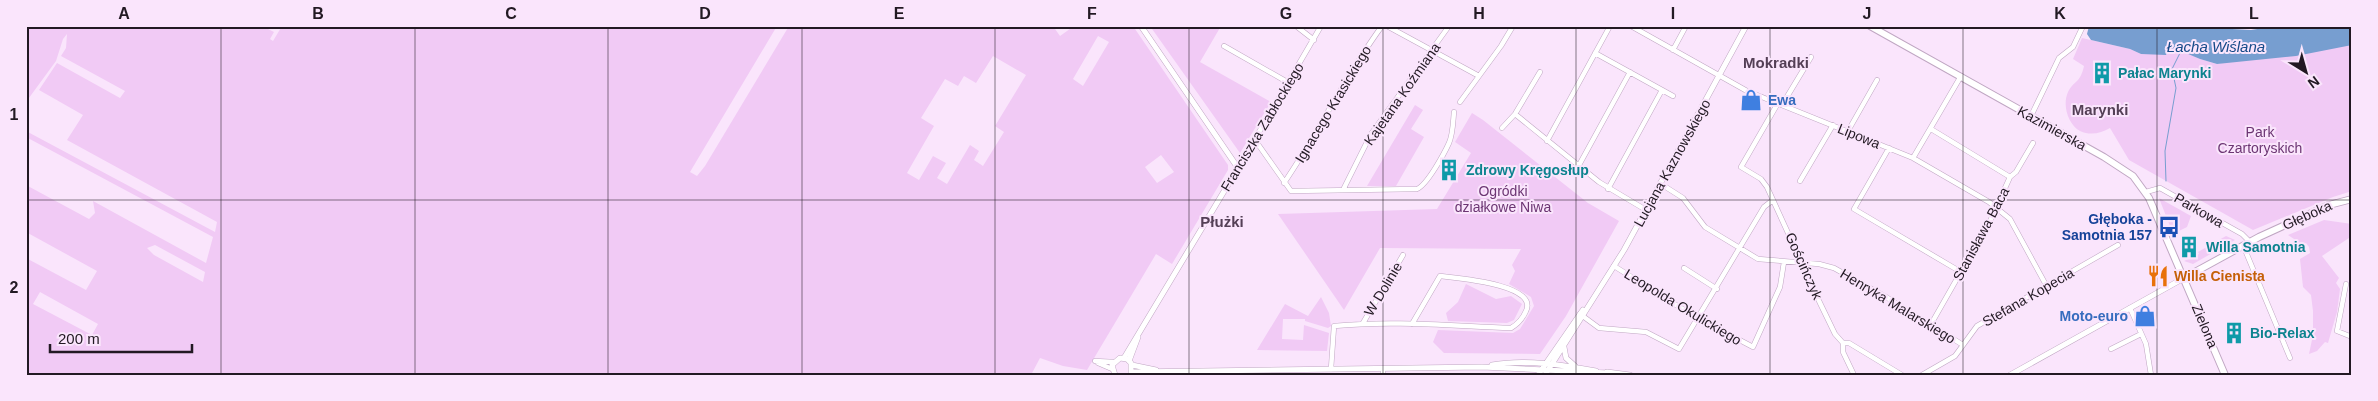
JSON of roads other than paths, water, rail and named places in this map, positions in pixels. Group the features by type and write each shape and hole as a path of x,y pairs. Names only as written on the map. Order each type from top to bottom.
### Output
{"main road":[{"name":"Kazimierska","path":"1870,26 2127,170 2146,192 2184,278"},
{"name":"Głęboka","path":"2184,278 2243,245 2329,205 2352,199"},
{"name":"Zielona","path":"2184,278 2225,375"}],"street":[{"path":"1141,26 1238,168"},
{"path":"1296,26 1314,40"},
{"name":"Franciszka Zabłockiego","path":"1124,358 1321,26"},
{"name":"Ignacego Krasickiego","path":"1284,183 1322,123 1357,61 1382,26"},
{"path":"1387,26 1479,76"},
{"name":"Kajetana Koźmiana","path":"1343,190 1371,134 1449,26"},
{"path":"1460,102 1512,26"},
{"path":"1547,141 1610,26"},
{"name":"Lipowa","path":"1631,26 1747,90 1914,158 1996,207 2012,223 2046,286"},
{"path":"1673,50 1686,26"},
{"name":"Lucjana Kaznowskiego","path":"1544,370 1614,266 1661,184 1746,26"},
{"path":"2031,116 2059,58 2073,47 2083,26"},
{"path":"1224,46 1289,82"},
{"path":"1595,53 1673,96"},
{"path":"1780,104 1811,57"},
{"path":"1502,128 1515,114 1540,72"},
{"path":"1578,167 1630,72"},
{"path":"1914,158 1961,76"},
{"path":"1848,131 1877,80"},
{"path":"1608,189 1662,90"},
{"name":"Gościńczyk","path":"1780,104 1740,167 1764,182 1834,331 1843,342 1843,352 1854,375"},
{"path":"1255,140 1284,183 1293,191 1417,189 1422,187 1450,142 1454,112"},
{"path":"1515,114 1578,167 1608,189 1646,210"},
{"path":"1800,181 1833,126"},
{"path":"1931,129 2010,177"},
{"name":"Stanisława Baca","path":"1930,326 1996,207 2010,177 2016,172 2033,143"},
{"path":"1889,148 1854,209 1961,272"},
{"name":"Henryka Malarskiego","path":"1661,184 1683,198 1705,227 1758,259 1820,264 1841,271 1963,345"},
{"name":"Parkowa","path":"2146,192 2160,188 2242,234 2250,242"},
{"path":"1581,315 1602,329 1646,332 1679,350 1741,249 1764,207 1773,200"},
{"name":"Stefana Kopecia","path":"1922,375 1951,359 1977,326 2118,245"},
{"path":"2243,245 2290,358"},
{"name":"W Dolinie","path":"1363,323 1404,255"},
{"name":"Leopolda Okulickiego","path":"1614,266 1698,318 1753,347 1780,287 1784,262"},
{"path":"1684,268 1717,289"},
{"path":"1331,370 1334,326 1363,323 1511,328 1517,325 1528,304 1525,299 1500,284 1440,276 1412,324"},
{"path":"2010,375 2184,278"},
{"path":"2346,284 2337,331 2352,337"},
{"path":"2130,308 2149,353 2151,375"},
{"name":"Lucjana Kaznowskiego","path":"1544,370 1564,347 1581,315"},
{"name":"Franciszka Zabłockiego","path":"1131,363 1141,330"},
{"path":"2111,349 2141,334"},
{"path":"1843,342 1849,343 1902,375"},
{"path":"1564,347 1566,358 1577,368"},
{"path":"1115,375 1112,369 1095,361 1114,362 1124,358 1131,363 1161,371"},
{"path":"1112,369 1114,362"},
{"path":"1131,363 1131,373 1161,371 1331,370 1383,372 1482,367 1500,364 1544,370 1577,368 1609,373"},
{"path":"1482,367 1630,375"},
{"path":"1522,370 1529,375"}],"water":[{"name":"Łacha Wiślana","path":"2089,26 2176,26 2251,30 2276,26 2352,26 2352,45 2296,56 2217,64 2174,48 2168,50 2166,55 2141,54 2130,49 2091,40 2087,34"}],"waterway":[{"path":"2166,181 2165,151 2176,88 2172,69 2181,51"}],"place":[{"name":"Pałac Marynki","path":"2102,73"},
{"name":"Ewa","path":"1751,100"},
{"name":"Zdrowy Kręgosłup","path":"1449,170"},
{"name":"Głęboka - Samotnia 157","path":"2169,227"},
{"name":"Willa Samotnia","path":"2189,247"},
{"name":"Willa Cienista","path":"2158,276"},
{"name":"Moto-euro","path":"2145,316"},
{"name":"Bio-Relax","path":"2234,333"}],"district":[{"name":"Mokradki","path":"1776,62"},
{"name":"Marynki","path":"2100,109"},
{"name":"Płużki","path":"1222,221"}],"park label":[{"name":"Park Czartoryskich","path":"2260,140"},
{"name":"Ogródki działkowe Niwa","path":"1503,200"}]}
